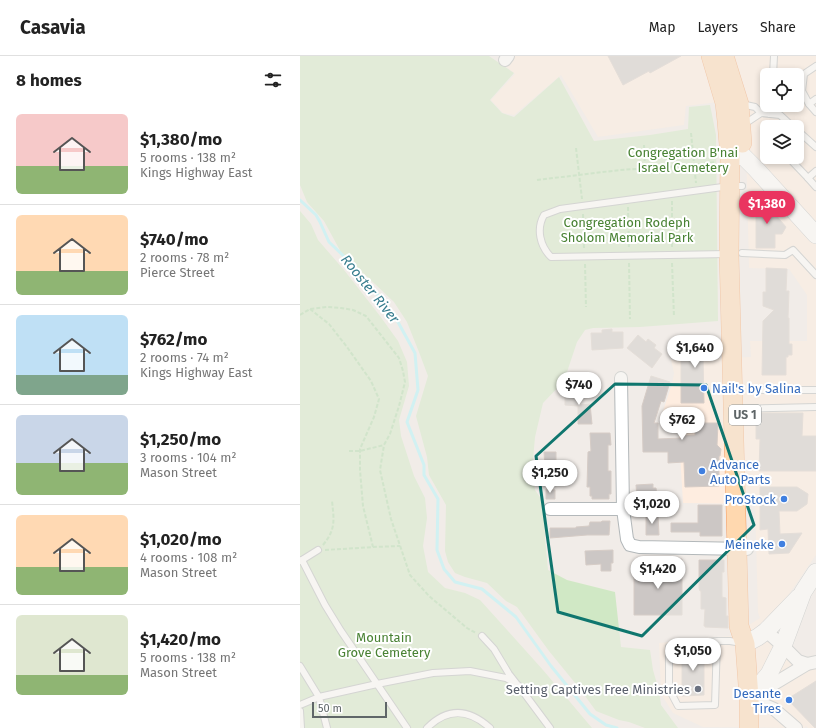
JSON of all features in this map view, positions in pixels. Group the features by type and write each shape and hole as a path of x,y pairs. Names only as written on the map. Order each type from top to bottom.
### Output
{"main road":[{"name":"US 1","path":"711,56 725,103 730,158 741,216 736,253 742,549 750,624 745,644 749,698 749,728"},
{"name":"US 1","path":"724,56 740,104 741,122 730,158"},
{"path":"730,158 756,169 816,235"},
{"path":"745,644 758,637 766,630 803,592 816,572"},
{"path":"749,698 769,674 783,646 803,592"}],"street":[{"path":"621,378 623,509 627,540 630,545 639,547 742,549"},
{"path":"550,509 623,509"},
{"path":"766,630 798,661 811,663"},
{"path":"749,698 811,663"},
{"path":"749,698 774,709 796,728"}],"lane":[{"path":"773,68 774,56"},
{"path":"816,66 804,74 802,91 809,104 816,112"},
{"path":"809,104 816,100"},
{"path":"740,104 755,107 761,113 780,115 785,120"},
{"path":"741,122 749,121 761,113"},
{"path":"804,136 816,147"},
{"path":"795,164 816,187"},
{"path":"808,178 816,170"},
{"path":"736,186 560,209 544,214 540,222 542,245 552,257 736,253 785,256 793,250 816,276"},
{"path":"759,390 816,390"},
{"path":"739,409 816,408"},
{"path":"318,550 301,560 329,611 407,728"},
{"path":"482,636 494,649 509,674 550,728"},
{"path":"717,641 715,705 678,706 669,689 669,647 717,641 730,641 745,644"},
{"path":"300,666 319,698 327,728"},
{"path":"300,705 319,698 377,684 433,673 470,671 506,678 518,685"},
{"path":"300,711 301,728"},
{"path":"427,728 434,721 443,716 457,713 467,714 477,718 490,728"}],"path":[{"path":"691,133 697,190"},
{"path":"644,145 645,169"},
{"path":"576,148 582,206 586,306"},
{"path":"537,180 620,170 694,165 730,158"},
{"path":"300,315 310,309 327,307 353,310 366,316 399,358 403,371 404,382 390,434 384,446 380,470 391,519 410,575 428,596 467,628 482,636"},
{"path":"310,309 328,324 347,347 371,381 378,399 374,417 360,451 363,506 373,547"},
{"path":"349,451 360,451 384,446"},
{"path":"318,550 328,538 332,530 334,519 332,501"},
{"path":"318,550 400,546"}],"highlighted area":[{"path":"615,384 706,385 754,525 642,636 558,612 536,456"}],"shaded area":[{"path":"511,56 816,56 816,555 772,619 776,631 789,642 791,649 816,666 816,728 808,728 806,726 804,728 703,727 673,713 661,694 659,643 731,636 760,618 758,613 755,504 683,503 678,420 668,420 662,414 674,373 671,360 751,357 750,341 807,341 807,295 789,269 749,268 746,146 743,99 686,106 684,125 598,137 561,75 514,115 503,113 491,100 515,74 503,64"}],"green space":[{"path":"300,56 489,56 514,73 490,100 502,113 514,117 559,77 594,141 688,129 689,107 710,105 716,135 718,321 640,327 593,328 585,330 577,342 564,381 543,403 535,437 532,471 535,490 544,503 548,570 567,580 615,592 621,647 650,650 661,705 678,728 645,728 596,711 517,607 506,601 487,583 455,573 448,562 445,551 446,505 429,475 427,457 416,416 428,376 419,352 407,322 394,302 342,254 324,221 307,202 300,185"},
{"name":"Mountain Grove Cemetery","path":"300,211 311,224 318,240 344,270 398,341 407,362 409,386 399,420 401,436 414,476 425,498 427,518 423,546 428,572 445,588 465,593 480,600 543,670 592,728 300,728"}],"building":[{"path":"608,56 681,56 650,73 649,71 623,85"},
{"path":"756,192 786,227 782,234 775,234 775,248 756,248"},
{"path":"766,268 787,269 786,291 789,291 789,344 792,344 792,355 788,355 788,357 786,357 786,375 762,375 763,321 774,310 763,306 763,292 766,292"},
{"path":"612,329 612,332 623,332 623,348 592,350 591,333 602,333 602,330"},
{"path":"638,335 646,342 648,339 656,345 654,348 662,354 652,368 627,348"},
{"path":"685,339 717,340 716,357 703,356 704,403 681,403 681,361 684,361"},
{"path":"651,376 670,382 664,402 661,401 654,423 658,423 658,439 682,438 683,436 695,435 695,423 718,423 717,445 721,449 719,456 719,486 685,487 684,462 668,463 668,452 643,452 642,406"},
{"path":"565,389 581,389 580,405 590,404 592,424 578,424 578,406 565,405"},
{"path":"756,413 803,413 802,436 816,436 816,471 759,471 760,439 756,439"},
{"path":"590,433 610,433 611,445 608,445 608,471 611,471 611,494 609,494 609,499 592,499 592,496 590,496 590,487 587,487 588,452 591,451"},
{"path":"544,452 556,452 556,468 545,468"},
{"path":"653,484 653,488 656,488 657,496 637,497 636,485"},
{"path":"760,487 797,487 808,494 807,504 797,511 779,511 780,534 802,533 789,553 769,554 768,529 760,530"},
{"path":"546,489 555,490 555,499 546,499"},
{"path":"698,505 722,505 722,536 700,536 700,532 671,532 671,523 698,523"},
{"path":"658,515 659,535 646,535 646,516"},
{"path":"610,521 609,535 550,538 550,528 576,528 589,526 590,522"},
{"path":"613,550 613,563 611,563 611,571 601,571 601,564 586,565 585,551"},
{"path":"671,559 682,559 682,615 634,615 634,564 647,564 647,570 671,570"},
{"path":"699,560 724,560 724,572 722,572 722,597 726,598 728,628 704,626 705,609 701,609"},
{"path":"704,648 704,695 682,696 682,650"},
{"path":"816,681 815,728 790,702 789,698"}],"waterway":[{"name":"Rooster River","path":"300,200 316,215 329,242 351,263 393,313 415,353 418,390 407,422 424,465 424,475 438,499 437,550 444,569 455,582 482,589 516,617 551,666 590,714 606,725 617,728"}],"place":[{"name":"Nail's by Salina","path":"704,388"},
{"name":"Advance Auto Parts","path":"702,471"},
{"name":"ProStock","path":"784,499"},
{"name":"Meineke","path":"782,544"},
{"name":"Setting Captives Free Ministries","path":"698,689"},
{"name":"Desante Tires","path":"789,700"}],"park label":[{"name":"Congregation B'nai Israel Cemetery","path":"683,160"},
{"name":"Congregation Rodeph Sholom Memorial Park","path":"627,230"}]}
